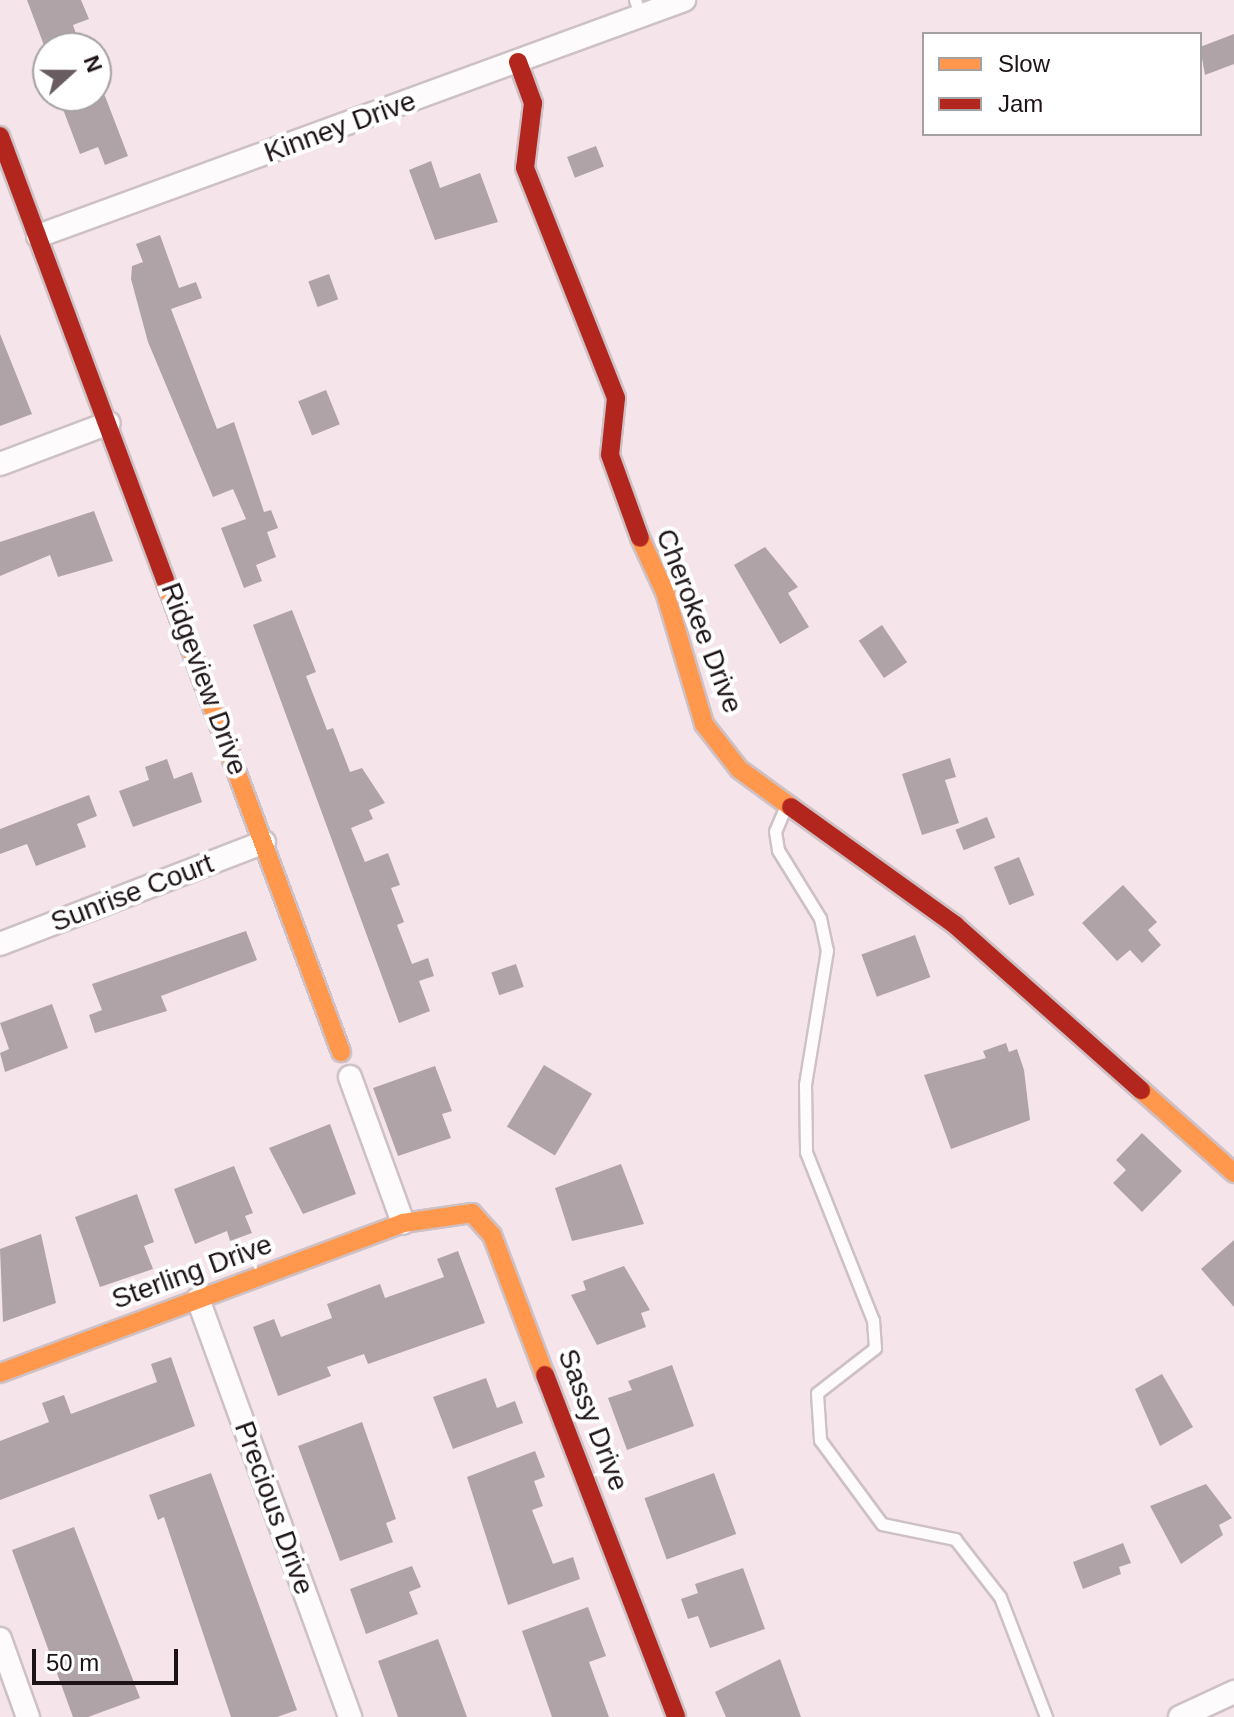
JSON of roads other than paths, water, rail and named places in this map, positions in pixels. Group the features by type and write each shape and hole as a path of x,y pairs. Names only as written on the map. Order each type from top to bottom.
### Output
{"street":[{"name":"Kinney Drive","path":"38,236 518,62 638,8 684,0"},
{"name":"Cherokee Drive","path":"518,62 533,103 525,168 616,398 610,455 617,491 665,592 704,724 739,769 785,807 955,925 1234,1173"},
{"name":"Ridgeview Drive","path":"0,136 341,1052"},
{"path":"0,464 109,423"},
{"name":"Sunrise Court","path":"0,944 264,842"},
{"name":"Ridgeview Drive","path":"350,1077 403,1223"},
{"name":"Sassy Drive","path":"403,1223 472,1213 492,1235 676,1717"},
{"name":"Sterling Drive","path":"0,1373 403,1223"},
{"name":"Precious Drive","path":"198,1299 350,1717"},
{"path":"0,1639 28,1717"},
{"path":"1180,1717 1234,1692"}],"lane":[{"path":"785,807 775,831 778,850 820,918 827,950 805,1085 806,1152 874,1334 875,1348 817,1393 820,1440 882,1524 955,1539 1000,1597 1046,1717"},
{"name":"Ridgeview Drive","path":"341,1052 350,1077"}]}
